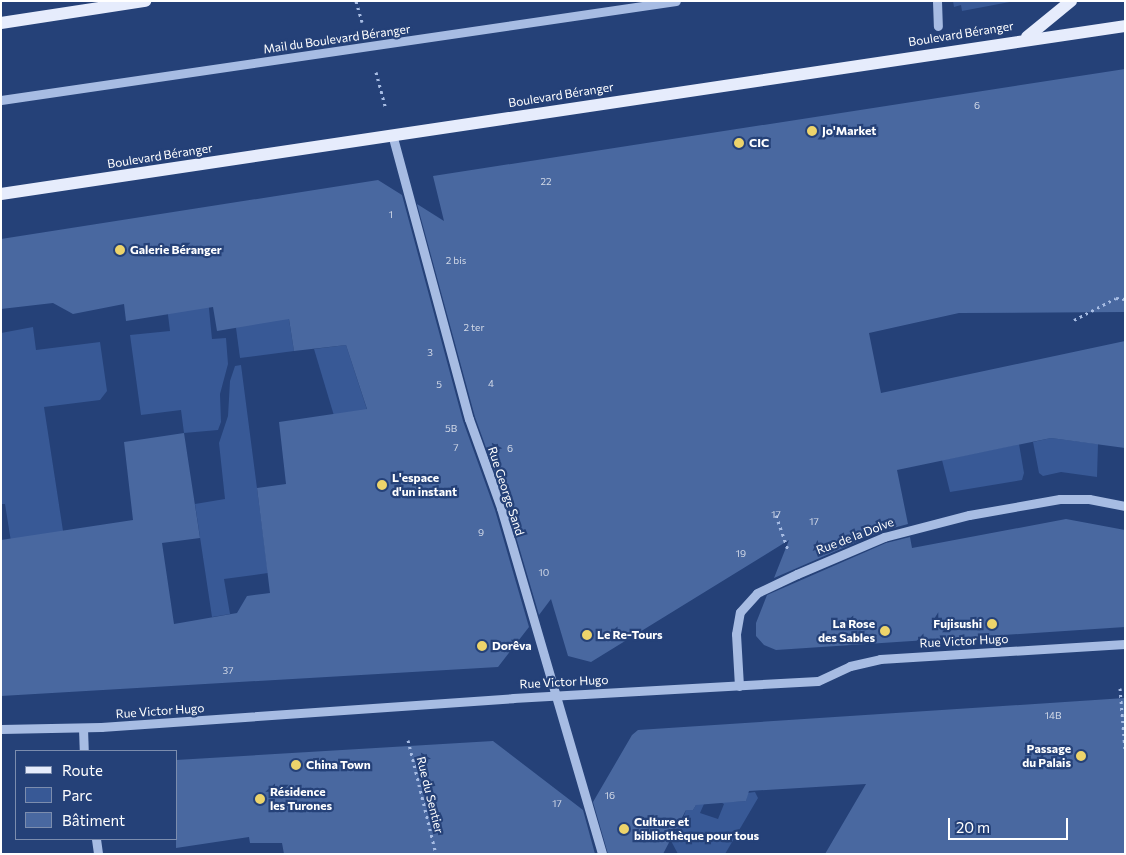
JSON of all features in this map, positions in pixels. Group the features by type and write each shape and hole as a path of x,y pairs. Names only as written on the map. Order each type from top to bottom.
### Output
{"main road":[{"path":"1,23 145,1"},
{"path":"1025,38 1071,1"},
{"name":"Boulevard Béranger","path":"1,194 1025,38 1125,26"}],"street":[{"name":"Mail du Boulevard Béranger","path":"1,100 676,1"},
{"path":"937,1 938,26"},
{"name":"Rue George Sand","path":"392,134 469,420 500,508 602,854"},
{"name":"Rue de la Dolve","path":"739,686 736,634 740,612 757,593 797,574 884,536 969,516 1060,499 1089,499 1125,506"},
{"name":"Rue Victor Hugo","path":"1,729 83,728 554,696 818,682 850,666 880,659 1125,644"},
{"path":"83,728 84,750"},
{"path":"96,840 98,854"}],"path":[{"path":"1074,320 1116,298 1125,299"},
{"path":"776,515 789,554"},
{"path":"1120,688 1125,750"},
{"name":"Rue du Sentier","path":"408,740 436,854"}],"green space":[{"path":"953,1 1015,1 962,11 961,5 954,7"},
{"path":"283,282 294,351 240,358 236,328 250,303"},
{"path":"208,299 212,339 226,338 228,364 220,394 221,422 218,430 184,433 181,410 141,415 130,335 170,331 167,307"},
{"path":"33,327 36,350 100,342 107,391 100,400 44,407 69,570 21,605 5,504 1,504 1,333"},
{"path":"346,345 371,422 338,429 314,349"},
{"path":"241,365 268,573 224,579 230,614 212,617 195,504 225,499 219,443 228,416 230,381 235,366"},
{"path":"1051,438 1098,444 1097,477 1061,472 1043,476 1039,473 1033,442"},
{"path":"1019,444 1024,473 1022,480 950,492 942,460"},
{"path":"692,769 709,780 706,787 726,795 728,802 746,801 747,793 755,792 758,798 725,854 678,854 670,839 673,829 665,825 667,822 673,825 682,821 686,810 693,810 702,795 699,786 686,779","holes":["708,795 724,804 718,819 700,813"]}],"building":[{"path":"1125,69 1125,312 959,313 869,333 881,393 1125,341 1125,448 1051,438 897,470 908,524 882,531 774,578 789,540 591,662 568,656 551,599 539,615 507,506 475,417 417,204 444,221 433,176"},
{"path":"378,180 402,195 463,421 495,510 529,627 498,667 1,696 1,540 133,520 124,442 184,433 200,538 162,543 174,624 237,613 247,596 270,593 257,488 286,484 279,422 367,409 346,345 294,351 289,319 217,331 213,307 126,321 124,304 73,314 53,303 1,309 1,239"},
{"path":"1066,519 1125,530 1125,627 776,650 764,645 756,636 756,623 767,595 886,543 910,537 912,548"},
{"path":"1125,698 1125,854 825,854 866,784 749,791 746,801 696,805 693,810 686,810 663,854 608,854 593,802 632,735 638,730"},
{"path":"493,741 583,810 595,854 284,854 282,843 250,843 249,837 176,848 176,840 178,840 178,760"}],"place":[{"name":"Jo'Market","path":"812,131"},
{"name":"CIC","path":"739,143"},
{"name":"Galerie Béranger","path":"120,250"},
{"name":"L'espace d'un instant","path":"382,485"},
{"name":"Fujisushi","path":"992,624"},
{"name":"La Rose des Sables","path":"885,631"},
{"name":"Le Re-Tours","path":"587,635"},
{"name":"Dorêva","path":"482,646"},
{"name":"Passage du Palais","path":"1081,756"},
{"name":"China Town","path":"296,765"},
{"name":"Résidence les Turones","path":"260,799"},
{"name":"Culture et bibliothèque pour tous","path":"624,829"}]}
